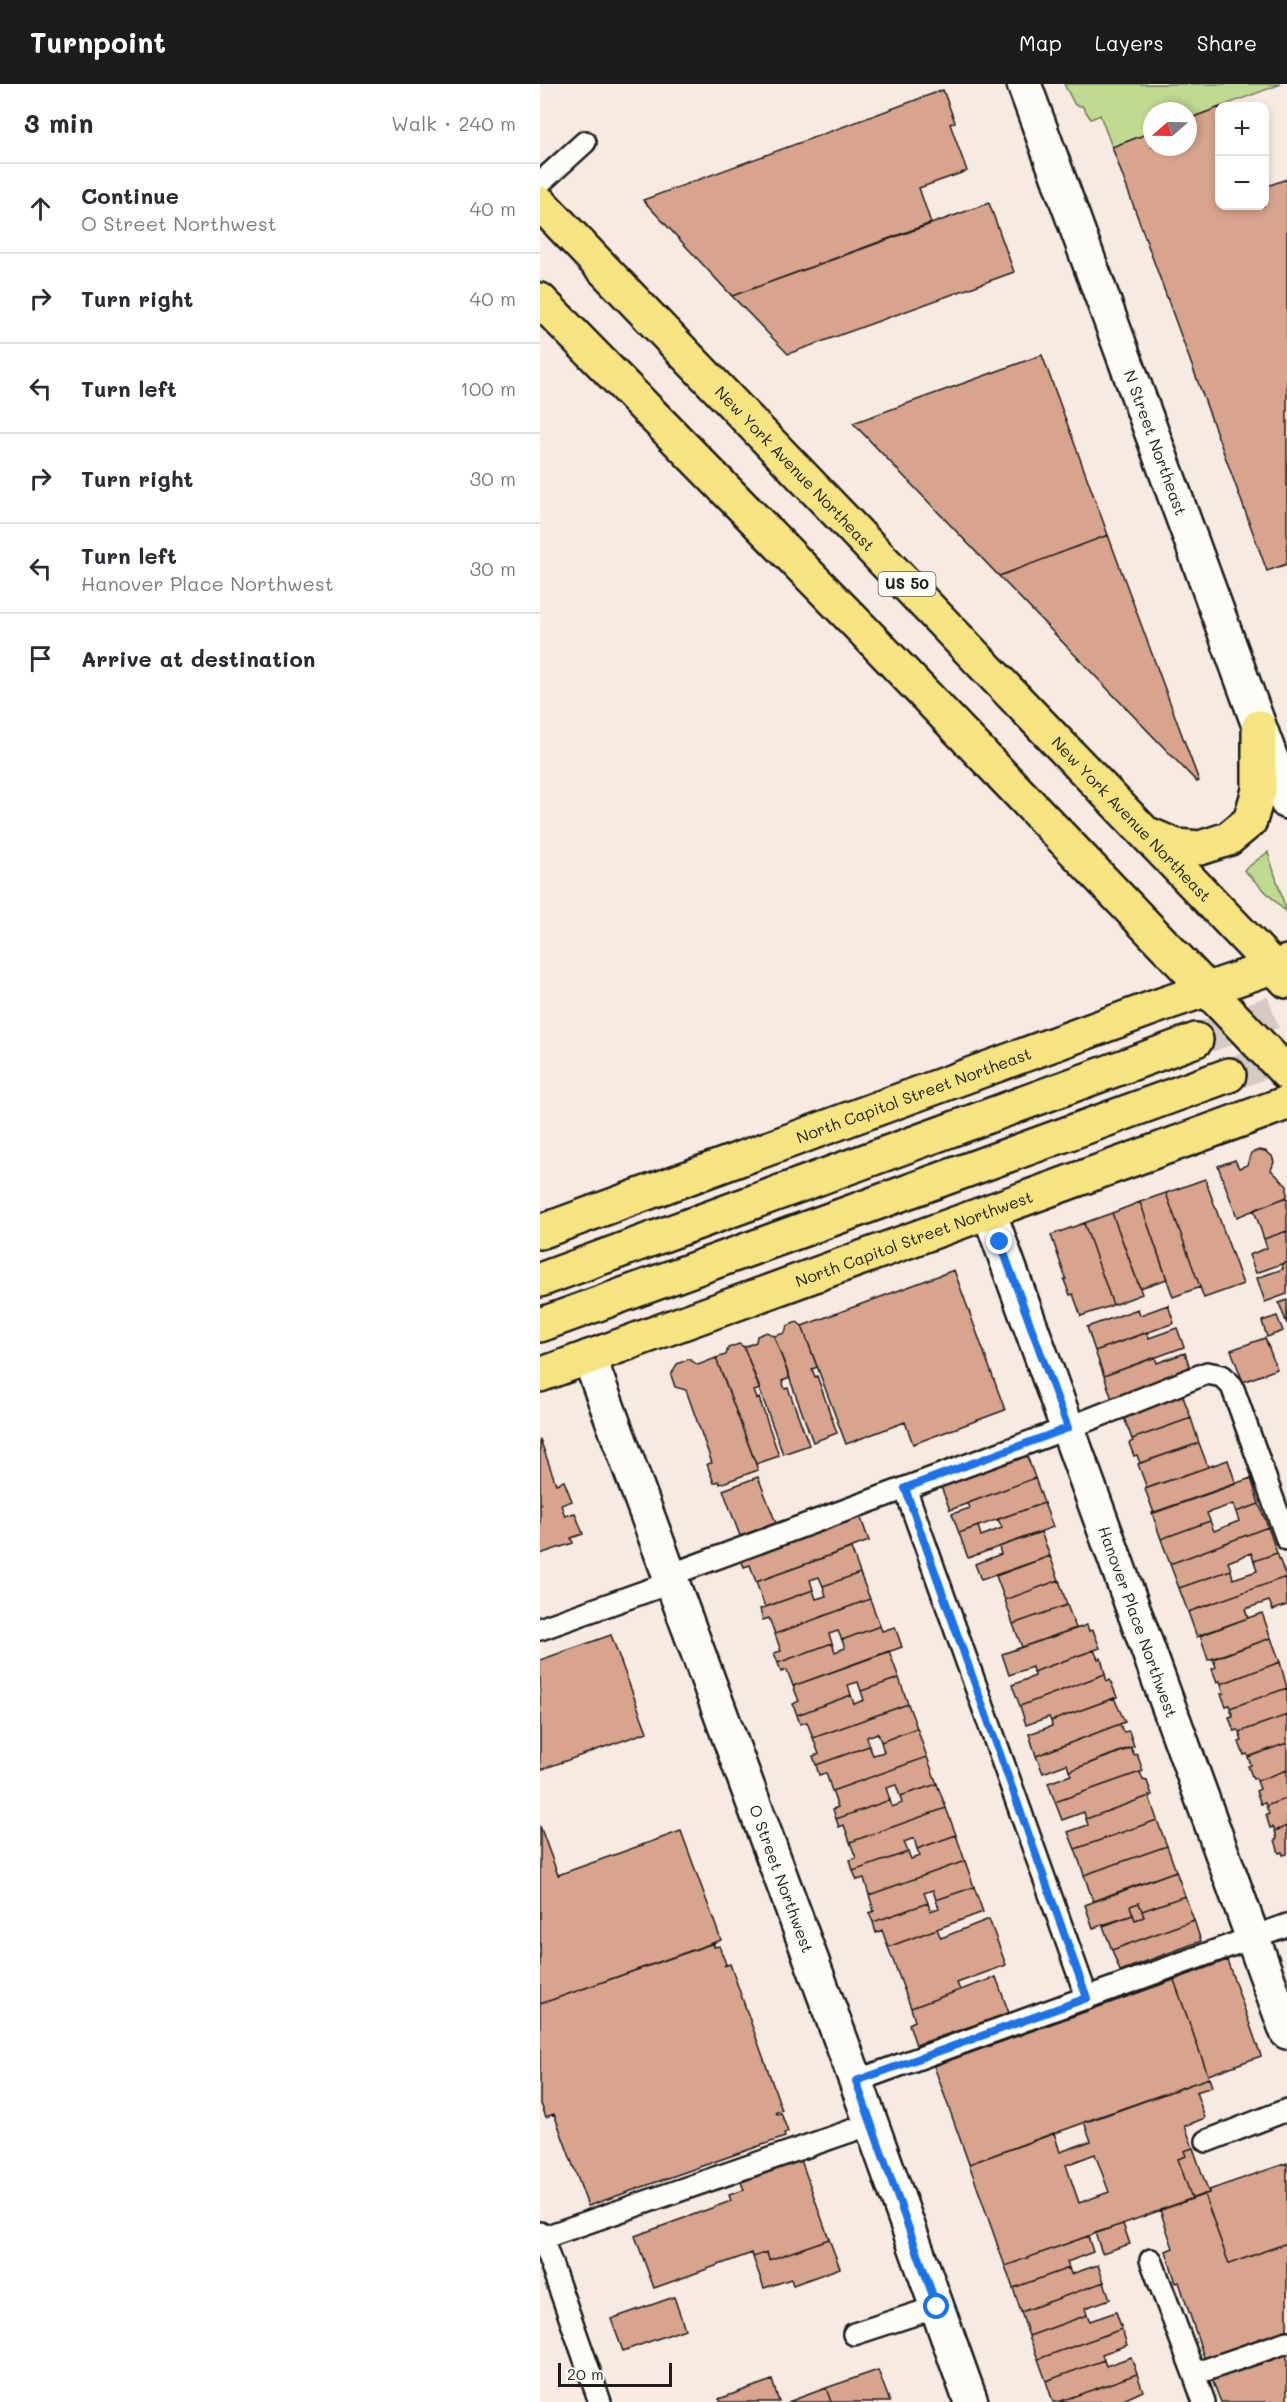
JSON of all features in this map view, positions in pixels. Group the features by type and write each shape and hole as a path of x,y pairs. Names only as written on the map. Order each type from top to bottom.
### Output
{"main road":[{"name":"New York Avenue Northeast","path":"540,203 1282,970"},
{"path":"540,300 863,630 1287,1072"},
{"path":"1148,834 1176,846 1200,848 1228,839 1250,821 1259,790 1259,727"},
{"name":"North Capitol Street Northeast","path":"541,1227 1158,1006 1282,970"},
{"path":"540,1280 1196,1040"},
{"path":"540,1325 1229,1075"},
{"name":"North Capitol Street Northwest","path":"540,1374 1287,1103"}],"street":[{"name":"N Street Northeast","path":"1024,84 1287,802"},
{"name":"Hanover Place Northwest","path":"989,1212 1287,2032"},
{"name":"O Street Northwest","path":"589,1357 856,2081 971,2402"}],"lane":[{"path":"540,183 585,142"},
{"path":"540,1629 1207,1373 1222,1376 1232,1386 1287,1539"},
{"path":"905,1488 1087,1998"},
{"path":"856,2081 1287,1925"},
{"path":"1207,2140 1287,2110"},
{"path":"600,2402 541,2235 871,2124"},
{"path":"1151,2260 1204,2402"},
{"path":"854,2334 937,2307"},
{"path":"1194,2374 1287,2342"}],"green space":[{"path":"1064,84 1281,84 1233,102 1215,102 1215,109 1197,116 1197,102 1143,102 1143,135 1112,147 1100,115 1091,119 1082,106 1075,105"},
{"path":"1268,853 1287,913 1244,870"}],"building":[{"path":"943,90 955,122 950,124 967,171 919,188 931,223 732,296 643,200"},
{"path":"1215,109 1215,210 1269,210 1269,185 1287,179 1287,564 1267,571 1112,147 1143,135 1143,156 1197,156 1197,116"},
{"path":"989,203 1014,272 788,354 732,296"},
{"path":"1042,355 1108,535 999,576 853,423"},
{"path":"1108,535 1199,781 1197,782 999,576"},
{"path":"1259,1150 1272,1156 1274,1162 1271,1170 1287,1186 1287,1197 1237,1217 1218,1166 1235,1160 1239,1168 1247,1165 1251,1153"},
{"path":"1205,1179 1243,1284 1204,1298 1166,1193"},
{"path":"1166,1193 1200,1287 1173,1297 1140,1202"},
{"path":"1287,1197 1287,1231 1264,1239 1254,1210"},
{"path":"1140,1202 1167,1279 1140,1288 1112,1213"},
{"path":"1112,1213 1142,1294 1113,1305 1084,1223"},
{"path":"1084,1223 1113,1305 1081,1316 1073,1294 1070,1295 1064,1280 1066,1279 1051,1235"},
{"path":"1287,1231 1287,1262 1256,1273 1249,1255 1267,1248 1264,1239"},
{"path":"1287,1262 1287,1294 1265,1302 1257,1278 1283,1269 1282,1264"},
{"path":"954,1270 1005,1410 913,1444 905,1422 846,1444 802,1326"},
{"path":"1287,1300 1287,1324 1279,1303"},
{"path":"1168,1305 1174,1323 1095,1351 1087,1327 1138,1309 1140,1315"},
{"path":"1277,1316 1283,1331 1267,1337 1262,1321"},
{"path":"797,1322 802,1326 817,1367 812,1369 815,1377 817,1376 837,1433 813,1442 774,1336 785,1333 787,1326"},
{"path":"1177,1328 1184,1347 1104,1376 1095,1351 1147,1332 1149,1338"},
{"path":"767,1332 774,1336 790,1378 782,1381 785,1389 788,1388 809,1445 783,1454 744,1347 756,1342 757,1336"},
{"path":"1265,1338 1277,1369 1243,1382 1231,1350"},
{"path":"739,1344 744,1347 760,1389 754,1391 757,1399 759,1398 779,1456 756,1464 716,1358 726,1355 728,1348"},
{"path":"1185,1353 1191,1371 1112,1399 1104,1376 1155,1357 1157,1363"},
{"path":"716,1358 758,1470 720,1484 719,1481 714,1483 707,1464 712,1463 686,1390 675,1387 671,1375 677,1364 689,1359 698,1365"},
{"path":"1182,1394 1191,1418 1132,1439 1123,1415"},
{"path":"1191,1418 1199,1443 1140,1463 1137,1455 1134,1456 1129,1443 1133,1441 1132,1439"},
{"path":"540,1439 556,1484 564,1481 572,1501 561,1505 565,1516 575,1513 583,1534 571,1538 573,1543 540,1554"},
{"path":"1199,1443 1208,1467 1147,1488 1138,1464"},
{"path":"1026,1453 1035,1478 950,1510 940,1484"},
{"path":"1228,1460 1236,1484 1154,1513 1145,1489"},
{"path":"758,1477 776,1523 740,1536 723,1490"},
{"path":"1035,1478 1044,1503 959,1533 952,1514 970,1508 968,1503"},
{"path":"1251,1478 1259,1504 1236,1512 1233,1504 1207,1513 1210,1521 1161,1539 1152,1513"},
{"path":"1044,1503 1053,1527 968,1558 959,1533 978,1526 981,1536 1002,1528 998,1519"},
{"path":"1259,1504 1268,1527 1170,1564 1161,1539 1210,1521 1214,1531 1239,1521 1236,1512"},
{"path":"859,1513 869,1541 756,1582 750,1565 744,1567 739,1554"},
{"path":"1268,1527 1277,1553 1254,1561 1251,1553 1228,1562 1231,1570 1179,1588 1170,1564"},
{"path":"1041,1532 1050,1556 981,1580 975,1564 1001,1554 999,1547"},
{"path":"851,1548 860,1573 823,1586 819,1577 810,1580 813,1590 765,1607 756,1582"},
{"path":"1277,1553 1286,1577 1188,1612 1179,1588 1231,1570 1233,1579 1257,1571 1254,1561"},
{"path":"1050,1556 1059,1580 1005,1600 996,1576"},
{"path":"860,1573 870,1599 775,1634 769,1618 763,1620 760,1609 813,1590 816,1599 826,1596 823,1586"},
{"path":"1286,1577 1287,1605 1273,1610 1269,1601 1245,1609 1248,1618 1197,1637 1188,1612"},
{"path":"1059,1580 1067,1605 1013,1624 1005,1600"},
{"path":"870,1599 880,1626 842,1640 838,1631 829,1634 832,1643 778,1663 774,1653 781,1651 775,1634"},
{"path":"1067,1605 1076,1628 1022,1647 1013,1624"},
{"path":"1262,1613 1271,1638 1208,1660 1200,1635"},
{"path":"1087,1625 1089,1631 1093,1630 1100,1648 1033,1672 1032,1667 1009,1675 1002,1654"},
{"path":"880,1626 882,1631 895,1627 902,1647 793,1686 787,1670 781,1672 778,1663 832,1643 835,1652 845,1648 842,1640"},
{"path":"611,1635 647,1732 540,1770 540,1660"},
{"path":"1271,1638 1280,1662 1221,1684 1220,1681 1217,1682 1212,1669 1216,1667 1213,1659"},
{"path":"1094,1650 1098,1659 1101,1658 1105,1674 1020,1706 1012,1685 1035,1676 1033,1672"},
{"path":"889,1651 899,1678 861,1691 858,1682 848,1685 851,1695 797,1715 793,1704 799,1701 793,1686"},
{"path":"1280,1662 1287,1688 1230,1708 1229,1705 1226,1706 1221,1694 1224,1693 1221,1684"},
{"path":"1105,1674 1107,1682 1110,1680 1117,1697 1051,1721 1049,1717 1026,1725 1020,1706"},
{"path":"899,1678 908,1704 813,1738 807,1722 800,1724 797,1715 851,1695 854,1704 864,1700 861,1691"},
{"path":"1287,1688 1287,1715 1239,1732 1234,1731 1229,1717 1233,1716 1230,1708"},
{"path":"1114,1698 1125,1722 1036,1756 1029,1734 1052,1726 1051,1721"},
{"path":"908,1704 917,1728 881,1742 878,1733 867,1737 869,1746 816,1765 813,1756 819,1754 813,1738"},
{"path":"1287,1715 1287,1743 1248,1757 1247,1754 1244,1755 1239,1742 1242,1741 1239,1732"},
{"path":"1120,1724 1123,1732 1129,1731 1134,1746 1069,1771 1067,1764 1043,1773 1036,1756"},
{"path":"917,1728 927,1757 832,1791 826,1773 819,1775 816,1765 869,1746 873,1755 884,1752 881,1742"},
{"path":"1287,1743 1287,1770 1257,1781 1256,1778 1253,1779 1248,1766 1251,1765 1248,1757"},
{"path":"1131,1748 1134,1755 1137,1754 1143,1771 1055,1802 1048,1783 1071,1775 1069,1771"},
{"path":"927,1757 937,1784 900,1796 896,1785 886,1788 890,1800 836,1819 833,1809 838,1807 832,1791"},
{"path":"1287,1770 1287,1798 1266,1806 1265,1803 1261,1804 1256,1791 1260,1789 1257,1781"},
{"path":"1140,1772 1143,1780 1147,1781 1152,1795 1086,1819 1084,1812 1062,1820 1055,1802"},
{"path":"937,1784 946,1808 850,1842 844,1825 839,1827 836,1819 890,1800 892,1807 902,1803 900,1796"},
{"path":"1149,1796 1157,1820 1075,1849 1068,1832 1088,1825 1086,1819"},
{"path":"1287,1798 1287,1826 1275,1831 1273,1827 1270,1828 1266,1806"},
{"path":"946,1808 956,1835 917,1849 914,1838 904,1842 908,1852 853,1871 850,1860 856,1858 850,1842"},
{"path":"1157,1820 1167,1846 1084,1875 1075,1849"},
{"path":"540,1826 558,1875 681,1831 721,1940 540,2004"},
{"path":"1287,1826 1287,1854 1283,1855 1282,1852 1279,1853 1275,1831"},
{"path":"956,1835 965,1861 869,1895 864,1878 857,1880 853,1871 908,1852 911,1859 920,1856 917,1849"},
{"path":"1167,1846 1176,1871 1093,1901 1084,1875"},
{"path":"965,1861 974,1887 936,1900 933,1890 924,1893 928,1903 873,1922 869,1913 874,1911 869,1895"},
{"path":"1176,1871 1185,1896 1142,1911 1139,1903 1130,1906 1133,1915 1093,1928 1085,1905"},
{"path":"974,1887 983,1912 888,1947 882,1930 876,1933 873,1922 928,1903 930,1911 939,1908 936,1900"},
{"path":"1185,1896 1194,1920 1112,1950 1103,1926 1133,1915 1135,1920 1144,1917 1142,1911"},
{"path":"1139,1903 1144,1917 1135,1920 1130,1906"},
{"path":"989,1919 1006,1965 957,1983 960,1990 911,2008 888,1947 937,1929 941,1938"},
{"path":"1194,1920 1201,1941 1120,1971 1112,1950"},
{"path":"714,1943 714,1947 719,1946 726,1964 724,1966 730,1964 782,2110 776,2112 781,2113 788,2132 784,2133 785,2137 588,2206 554,2114 546,2117 540,2101 540,2004"},
{"path":"1227,1960 1261,2056 1208,2075 1174,1980"},
{"path":"996,1977 1009,2013 916,2045 909,2024 915,2021 911,2008"},
{"path":"1174,1980 1209,2078 969,2164 934,2066"},
{"path":"1209,2078 1212,2087 1196,2092 1205,2118 1185,2126 1193,2148 1184,2151 1186,2156 1178,2159 1192,2199 1005,2266 969,2164 1054,2133 1060,2152 1091,2141 1084,2122","holes":["1095,2154 1109,2192 1079,2203 1066,2165"]},
{"path":"1193,2148 1209,2193 1192,2199 1178,2159 1186,2156 1184,2151"},
{"path":"801,2160 829,2239 769,2260 767,2252 753,2257 752,2253 654,2288 635,2236 731,2201 729,2195 744,2190 741,2182"},
{"path":"1287,2163 1287,2243 1229,2264 1204,2194 1209,2193 1209,2190"},
{"path":"1204,2194 1229,2264 1287,2243 1287,2330 1205,2360 1166,2251 1173,2248 1160,2210"},
{"path":"1123,2224 1130,2244 1102,2253 1095,2233"},
{"path":"1088,2236 1093,2252 1067,2262 1069,2268 1013,2288 1005,2266"},
{"path":"829,2239 840,2268 793,2285 791,2279 764,2288 753,2257 767,2252 769,2260"},
{"path":"1098,2265 1104,2282 1021,2312 1013,2288 1069,2268 1071,2274"},
{"path":"1104,2282 1110,2299 1085,2308 1087,2315 1029,2336 1021,2312"},
{"path":"674,2297 685,2329 623,2351 611,2319"},
{"path":"1116,2312 1122,2329 1038,2359 1029,2336 1087,2315 1090,2321"},
{"path":"1122,2329 1127,2345 1102,2354 1104,2360 1046,2381 1038,2359"},
{"path":"1287,2349 1287,2402 1221,2402 1211,2377"},
{"path":"1131,2357 1137,2374 1053,2402 1046,2381 1104,2360 1106,2366"},
{"path":"878,2370 890,2402 831,2402 826,2388"},
{"path":"1137,2374 1143,2391 1119,2402 1058,2402"},
{"path":"772,2380 779,2402 721,2402 719,2399"},
{"path":"826,2388 831,2402 788,2402"}],"tunnel":[{"path":"1196,1040 1287,1007"},
{"path":"1229,1075 1287,1053"}],"route":[{"path":"937,2307 856,2081 1087,1998 905,1488 1068,1428 1000,1242"}]}
